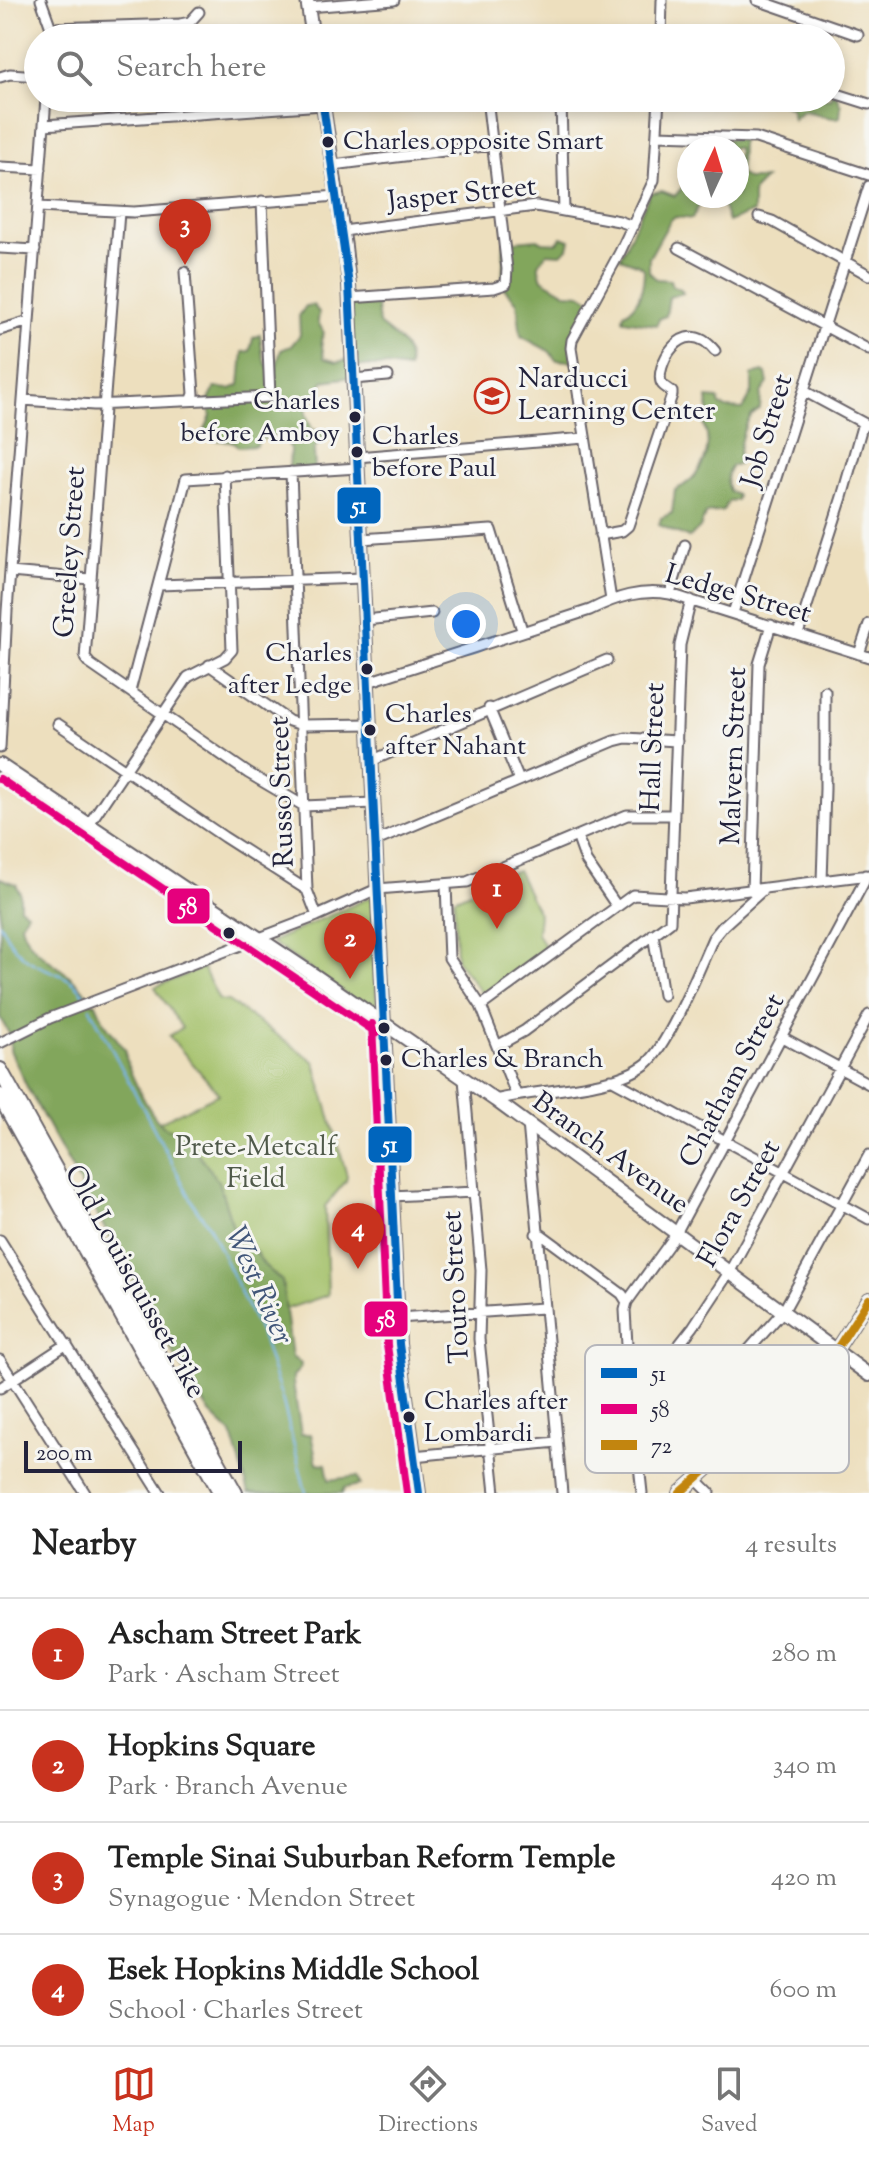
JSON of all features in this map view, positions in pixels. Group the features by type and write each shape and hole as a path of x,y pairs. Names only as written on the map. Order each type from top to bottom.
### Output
{"highway":[{"name":"Old Louisquisset Pike","path":"0,1070 235,1493"},
{"name":"Old Louisquisset Pike","path":"0,1096 221,1493"}],"main road":[{"path":"308,4 311,24"},
{"path":"324,112 343,231 349,298 398,1318 419,1493"},
{"name":"Branch Avenue","path":"0,765 528,1123 831,1345"},
{"path":"841,1345 869,1299"},
{"name":"Branch Avenue","path":"849,1359 865,1372"},
{"path":"680,1493 703,1473"}],"street":[{"path":"41,0 48,24"},
{"path":"308,4 394,0"},
{"path":"661,24 662,0"},
{"path":"757,0 826,24"},
{"path":"180,24 190,22 199,12"},
{"path":"845,30 858,35"},
{"path":"0,77 24,75"},
{"path":"845,96 869,104"},
{"path":"0,748 3,625 10,572 45,112"},
{"path":"44,125 195,112"},
{"path":"349,298 494,288 506,284 501,210 488,112"},
{"path":"561,112 564,211"},
{"path":"611,600 571,345 654,180 658,112"},
{"path":"657,135 756,138 869,175"},
{"path":"333,165 492,145"},
{"path":"0,167 41,169"},
{"name":"Job Street","path":"733,613 869,186"},
{"path":"38,207 119,212 337,196"},
{"path":"23,400 105,405 270,397 262,201"},
{"name":"Jasper Street","path":"343,231 536,206 633,226"},
{"name":"Greeley Street","path":"119,212 85,658 248,773 304,806"},
{"path":"759,217 772,221 869,275"},
{"path":"0,248 35,250"},
{"path":"679,248 869,350"},
{"path":"185,272 192,399"},
{"path":"0,330 29,321"},
{"path":"600,535 622,531 628,526 672,392 662,383 660,375 666,357 681,340 699,337 715,351"},
{"path":"353,379 388,376"},
{"path":"798,634 866,425 804,391"},
{"path":"130,691 186,479 291,472 585,438"},
{"name":"Russo Street","path":"291,472 307,890 317,916"},
{"path":"89,824 188,677 225,658 232,650 225,475"},
{"path":"361,539 491,530 522,630"},
{"path":"670,594 685,545"},
{"path":"10,572 90,579"},
{"path":"159,585 363,578"},
{"name":"Ledge Street","path":"368,682 590,610 611,600 651,591 691,600 864,655"},
{"name":"Hall Street","path":"653,934 670,922 680,645 691,600"},
{"path":"365,620 432,613"},
{"path":"864,655 869,624"},
{"name":"Malvern Street","path":"752,891 759,664 771,625"},
{"path":"371,761 607,660"},
{"path":"209,665 289,721 302,725 370,724"},
{"path":"822,881 825,691"},
{"path":"489,708 519,780"},
{"path":"58,724 307,890"},
{"path":"376,841 621,739 677,741"},
{"path":"304,806 374,803"},
{"path":"0,1043 88,1003 317,916 377,889 467,882 627,815 674,815"},
{"path":"577,836 586,861 616,905"},
{"path":"481,1006 633,895 685,898 867,875"},
{"name":"Chatham Street","path":"627,1302 676,1232 867,875"},
{"path":"446,885 449,958 481,1006 516,1094"},
{"path":"495,1100 611,1079 638,1069 658,1052 713,938 764,889"},
{"path":"497,1046 524,1031 653,934 663,995"},
{"name":"Flora Street","path":"679,1345 730,1271 869,1015"},
{"path":"782,1037 869,1084"},
{"name":"Touro Street","path":"464,1079 481,1270 478,1313 495,1493"},
{"path":"611,1079 869,1219"},
{"path":"528,1123 562,1493"},
{"path":"753,1345 784,1310 869,1155"},
{"path":"391,1196 475,1192"},
{"path":"536,1234 542,1235 622,1294 627,1302 628,1345"},
{"path":"0,1240 160,1493"},
{"path":"398,1318 543,1308"},
{"path":"0,1388 67,1344"},
{"path":"0,1360 85,1493"},
{"path":"413,1456 557,1442"},
{"path":"640,1473 642,1493"},
{"path":"696,1479 710,1493"}],"green space":[{"path":"812,112 840,112 840,117 831,118"},
{"path":"749,179 765,179 753,191 753,212 728,222 723,208 749,208"},
{"path":"662,191 675,196 677,194 677,208 698,208 692,219 671,219 649,258 649,272 656,279 670,280 672,286 683,293 669,297 666,316 660,318 656,325 623,320 624,313 634,305 640,294 644,269 620,258 650,193"},
{"path":"562,237 570,240 568,248 561,254 547,253 539,264 542,279 566,293 581,294 594,302 571,346 572,361 556,360 549,351 521,336 517,302 502,286 504,242 538,239 557,243"},
{"path":"376,299 379,324 404,347 408,369 354,366 352,377 323,381 316,396 307,404 306,414 312,429 324,433 323,442 314,450 315,471 289,471 290,449 286,438 279,434 260,440 256,446 238,447 234,442 201,439 211,416 207,404 215,388 230,389 240,385 243,352 250,351 253,338 260,335 265,361 275,371 281,350 291,346 300,335 299,316 306,306 313,305 319,312 318,322 324,333 321,340 324,358 337,362 352,359 350,301"},
{"path":"763,372 768,383 761,393 760,409 747,423 738,464 731,466 727,476 728,489 737,495 736,500 728,502 723,511 706,513 700,528 689,538 659,525 661,518 672,513 675,490 691,479 703,464 707,445 704,425 709,418 707,398 718,399 720,405 726,408 743,409 752,393 752,375"},
{"path":"517,870 539,915 537,933 546,949 484,996 456,959 454,899"},
{"path":"0,878 16,884 20,907 27,912 21,924 33,947 76,981 91,1003 96,1003 104,1022 126,1051 133,1078 152,1113 163,1126 181,1130 218,1181 233,1227 264,1265 282,1281 292,1357 301,1364 293,1376 293,1382 301,1434 311,1434 317,1463 326,1464 329,1480 358,1476 360,1485 344,1488 342,1493 249,1493 232,1434 210,1413 176,1358 28,1089 10,1050 11,1037 0,1018"},
{"path":"373,896 377,1016 271,942"},
{"name":"Prete-Metcalf Field","path":"203,968 219,1000 228,1001 314,1061 347,1176 325,1206 328,1295 256,1319 140,1131 219,1094 169,1036 182,1028 155,987"}],"waterway":[{"name":"West River","path":"0,924 23,956 68,979 86,999"},
{"name":"West River","path":"90,1008 197,1210 208,1224 263,1340 283,1402 306,1493"}],"transit line":[{"name":"51","path":"324,112 349,285 399,1344 419,1493"},
{"name":"58","path":"0,779 377,1033"},
{"name":"58","path":"372,1024 387,1345 407,1493"},
{"name":"72","path":"839,1345 869,1299"},
{"name":"72","path":"680,1493 703,1473"}],"place":[{"name":"Charles opposite Smart","path":"328,142"},
{"name":"Temple Sinai Suburban Reform Temple","path":"185,265"},
{"name":"Narducci Learning Center","path":"492,396"},
{"name":"Charles before Amboy","path":"355,417"},
{"name":"Charles before Paul","path":"357,452"},
{"name":"Charles after Ledge","path":"367,669"},
{"name":"Charles after Nahant","path":"370,730"},
{"name":"Ascham Street Park","path":"497,929"},
{"name":"Hopkins Square","path":"350,979"},
{"name":"Charles & Branch","path":"386,1060"},
{"name":"Esek Hopkins Middle School","path":"358,1269"},
{"name":"Charles after Lombardi","path":"409,1417"}]}
